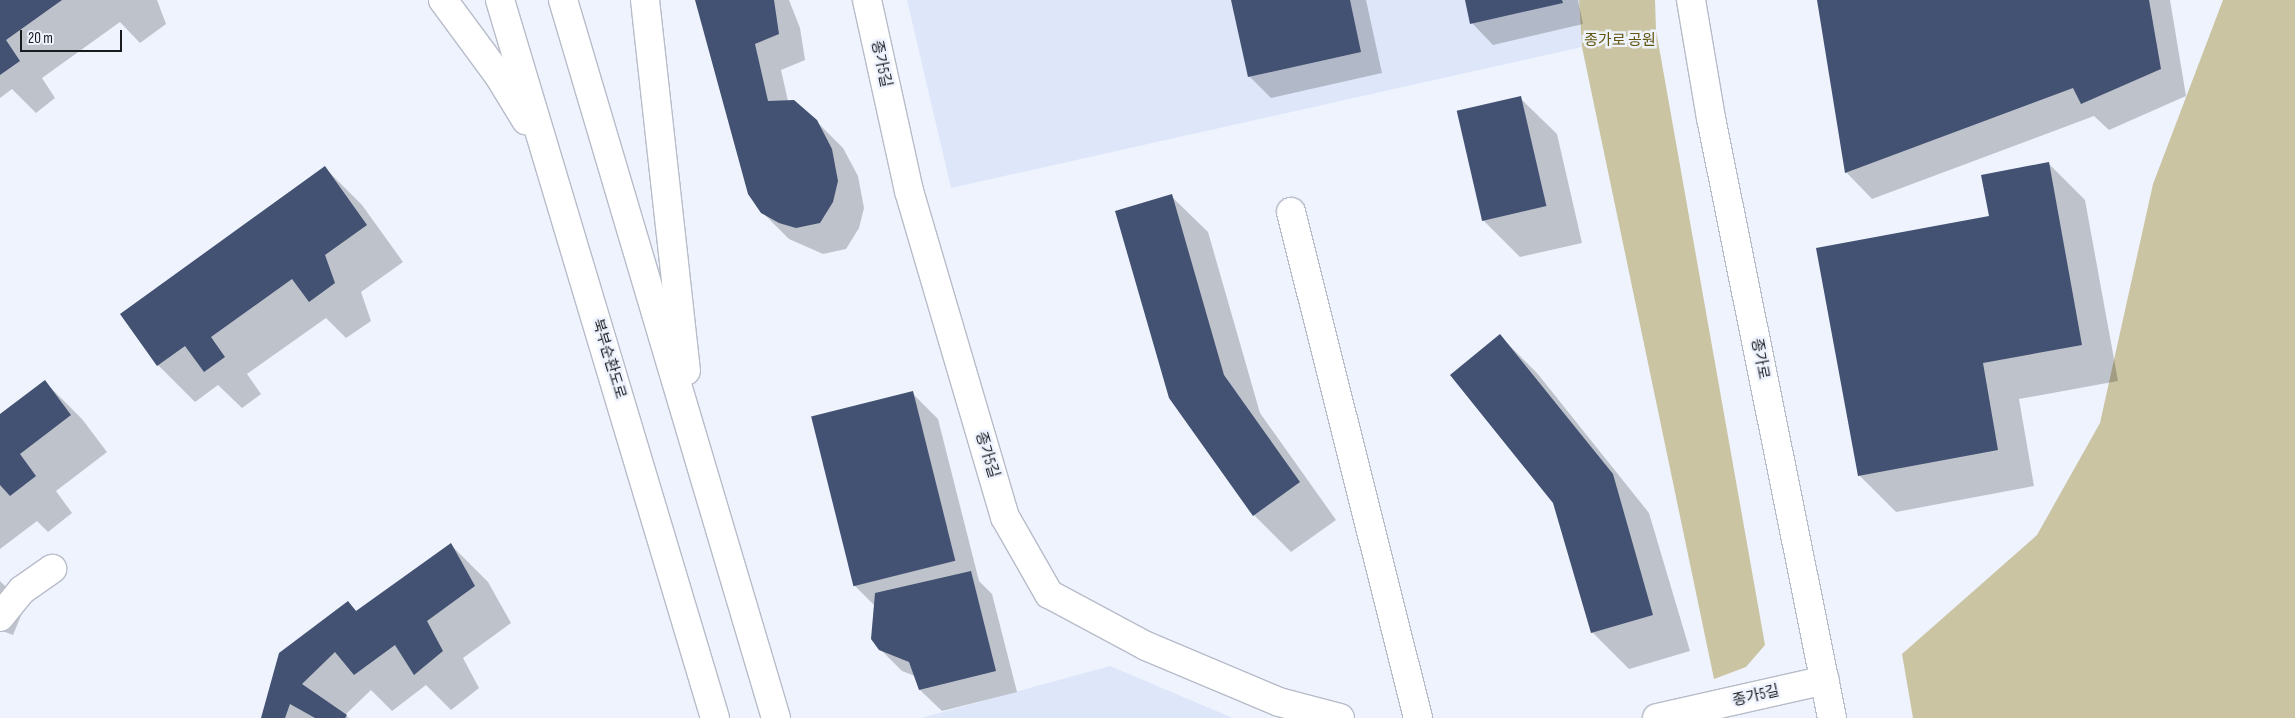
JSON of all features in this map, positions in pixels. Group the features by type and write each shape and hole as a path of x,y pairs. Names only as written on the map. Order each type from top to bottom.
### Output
{"main road":[{"path":"443,0 500,76 547,154"},
{"name":"북부순환도로","path":"500,0 715,718"},
{"path":"562,0 776,718"},
{"path":"645,0 697,454"},
{"name":"종가5길","path":"867,0 909,191 1005,517 1050,594 1146,646 1279,702 1340,718"},
{"name":"종가로","path":"1691,0 1710,109 1832,718"},
{"path":"1291,212 1418,718"},
{"path":"0,617 22,590 52,569"},
{"name":"종가5길","path":"1657,718 1825,680"}],"shaded area":[{"path":"907,0 1579,0 1582,47 951,188"},
{"path":"1110,666 1233,718 921,718"}],"green space":[{"name":"종가로 공원","path":"1579,0 1655,0 1656,30 1765,645 1746,667 1714,679 1582,47"},
{"path":"2223,0 2295,0 2295,718 1913,718 1902,654 2037,535 2100,423 2153,184"}],"building":[{"path":"0,0 62,0 6,40 20,61 0,75"},
{"path":"695,0 774,0 779,34 755,44 768,101 794,100 817,120 832,149 838,181 833,202 820,223 796,228 779,223 761,213 748,194"},
{"path":"1231,0 1350,0 1361,52 1248,77"},
{"path":"1465,0 1562,0 1563,3 1470,24"},
{"path":"1817,0 2149,0 2161,69 2081,104 2073,88 1845,173"},
{"path":"1521,96 1546,206 1482,221 1457,111"},
{"path":"2049,162 2082,345 1983,363 1998,450 1858,476 1816,248 1989,216 1981,175"},
{"path":"325,166 367,225 325,255 335,283 309,302 292,279 211,337 225,357 204,372 185,346 157,366 120,314"},
{"path":"1172,194 1224,375 1300,482 1253,516 1169,398 1115,211"},
{"path":"1500,334 1613,474 1653,615 1591,633 1553,503 1450,375"},
{"path":"45,380 71,415 20,454 36,476 10,496 0,485 0,414"},
{"path":"913,391 955,561 853,586 811,416"},
{"path":"451,543 475,586 427,621 443,651 414,675 395,645 354,675 335,652 302,684 347,715 345,718 315,718 290,704 285,718 261,718 279,653 348,601 356,611"},
{"path":"971,571 996,671 919,690 909,662 879,650 871,639 875,593"}]}
